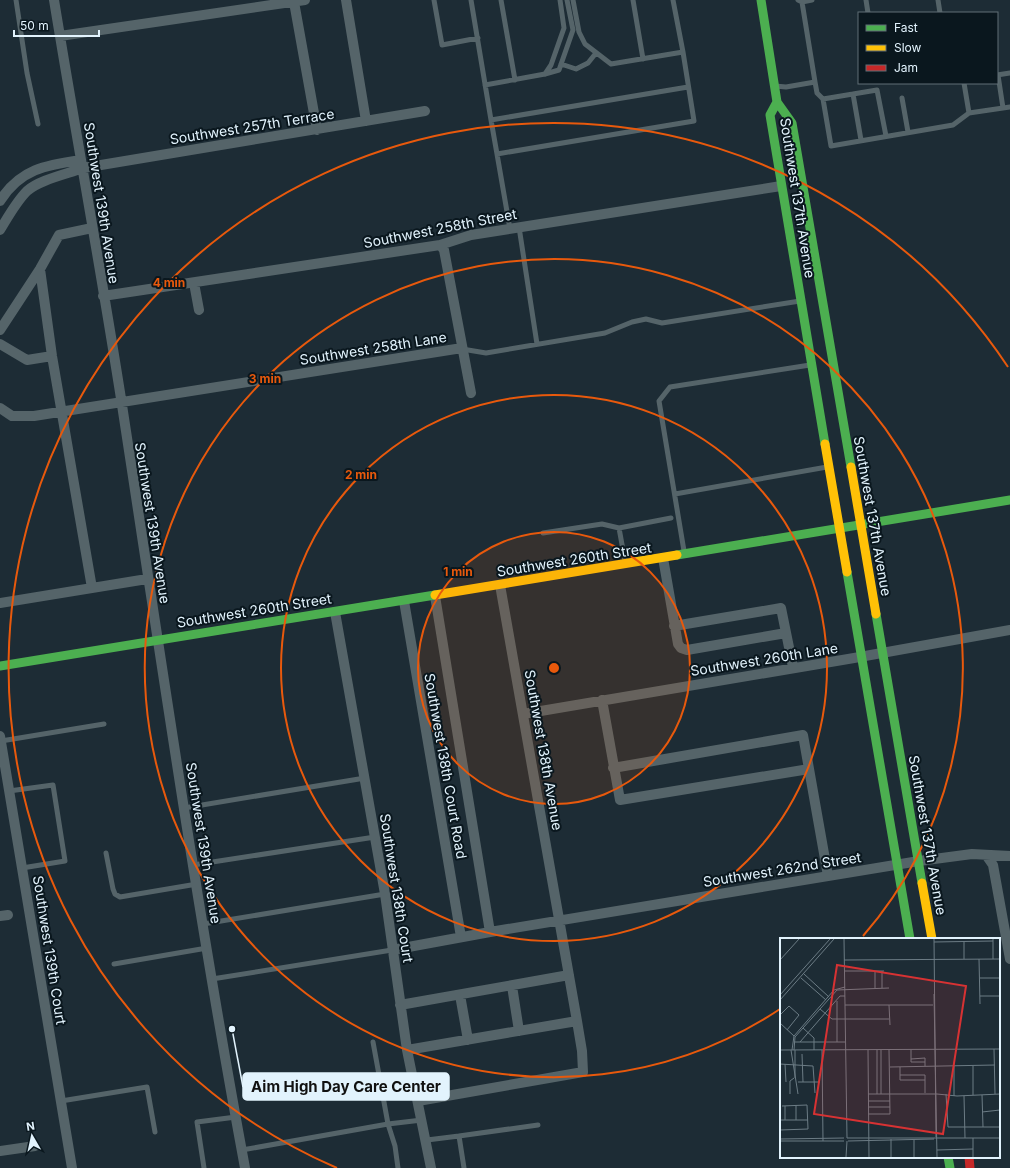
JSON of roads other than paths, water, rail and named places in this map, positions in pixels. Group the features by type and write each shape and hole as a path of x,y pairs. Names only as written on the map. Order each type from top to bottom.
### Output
{"main road":[{"name":"Southwest 137th Avenue","path":"762,0 777,102 792,123 859,525 883,653 932,938"},
{"name":"Southwest 137th Avenue","path":"777,102 770,115 781,186 910,938"},
{"name":"Southwest 260th Street","path":"0,666 157,639 435,596 1010,500"},
{"path":"948,1158 950,1168"},
{"path":"969,1158 970,1168"}],"street":[{"name":"Southwest 139th Avenue","path":"54,0 121,402 147,579 184,808 245,1168"},
{"path":"60,36 305,0"},
{"path":"346,0 366,121"},
{"path":"294,2 317,130"},
{"name":"Southwest 257th Terrace","path":"82,164 317,130 425,111"},
{"path":"0,201 13,183 36,169 51,164 82,164"},
{"path":"0,230 18,201 29,190 82,164"},
{"name":"Southwest 258th Street","path":"103,296 440,245 471,235 781,186"},
{"path":"0,330 40,269 59,235 92,228"},
{"path":"440,245 444,250 471,393"},
{"path":"40,269 52,356 92,588"},
{"path":"194,283 199,310"},
{"path":"0,344 27,360 52,356"},
{"name":"Southwest 258th Lane","path":"0,408 12,416 21,417 462,348"},
{"path":"663,558 674,626 678,644 681,648 687,650 786,633"},
{"path":"0,603 147,579"},
{"name":"Southwest 138th Avenue","path":"418,1101 583,1072 582,1051 570,976 500,585"},
{"name":"Southwest 138th Court Road","path":"435,596 490,932"},
{"name":"Southwest 138th Court Road","path":"404,601 461,937"},
{"path":"674,626 781,608 794,667"},
{"name":"Southwest 138th Court","path":"335,612 385,894 407,1050 427,1140 431,1168"},
{"name":"Southwest 260th Lane","path":"523,714 794,667 861,657 1010,630"},
{"path":"602,700 613,768 620,800 809,769"},
{"path":"613,768 803,735 828,876"},
{"name":"Southwest 139th Court","path":"0,739 72,1168"},
{"name":"Southwest 262nd Street","path":"392,950 560,920 919,861 972,854 1010,856"},
{"path":"986,855 993,865 1010,960"},
{"path":"400,1005 570,976"},
{"path":"512,986 519,1031"},
{"path":"460,995 468,1040"},
{"path":"407,1050 577,1021"},
{"path":"0,1151 36,1146"}],"lane":[{"path":"16,0 27,73 38,124"},
{"path":"434,0 442,45 478,38"},
{"path":"471,0 491,120 537,344"},
{"path":"501,0 515,80"},
{"path":"545,74 551,65 564,28 560,0"},
{"path":"486,85 559,70 573,30 567,0"},
{"path":"573,0 579,32 585,44 611,64 682,52"},
{"path":"633,0 643,59"},
{"path":"498,154 694,121 673,0"},
{"path":"812,0 800,1 817,93 823,99 831,146 953,125 969,113 1010,107"},
{"path":"866,0 868,12"},
{"path":"938,0 940,12"},
{"path":"561,64 576,69 588,63 596,52"},
{"path":"998,75 1010,73"},
{"path":"998,80 1003,108"},
{"path":"774,86 786,87 815,82"},
{"path":"964,84 969,113"},
{"path":"491,120 688,87"},
{"path":"823,99 877,90 886,136"},
{"path":"853,94 861,140"},
{"path":"902,98 908,132"},
{"path":"462,348 486,353 606,334 639,320 646,319 662,323 800,301"},
{"path":"685,554 659,401 670,387 811,364"},
{"path":"675,494 828,467"},
{"path":"543,533 602,524 619,528 671,518"},
{"path":"619,528 625,564"},
{"path":"0,739 104,724"},
{"path":"184,808 365,778"},
{"path":"9,792 53,785 65,861 22,868"},
{"path":"194,865 375,837"},
{"path":"106,852 113,889 115,894 120,897 197,884"},
{"path":"203,924 385,894"},
{"path":"114,964 207,948"},
{"path":"212,979 392,950"},
{"path":"373,1042 388,1124 395,1146 398,1168"},
{"path":"61,1101 147,1087 155,1132"},
{"path":"204,1168 197,1122 236,1117"},
{"path":"242,1150 388,1124 422,1120"},
{"path":"427,1140 538,1125"},
{"path":"459,1136 464,1168"}],"place":[{"name":"Aim High Day Care Center","path":"232,1029"}]}
